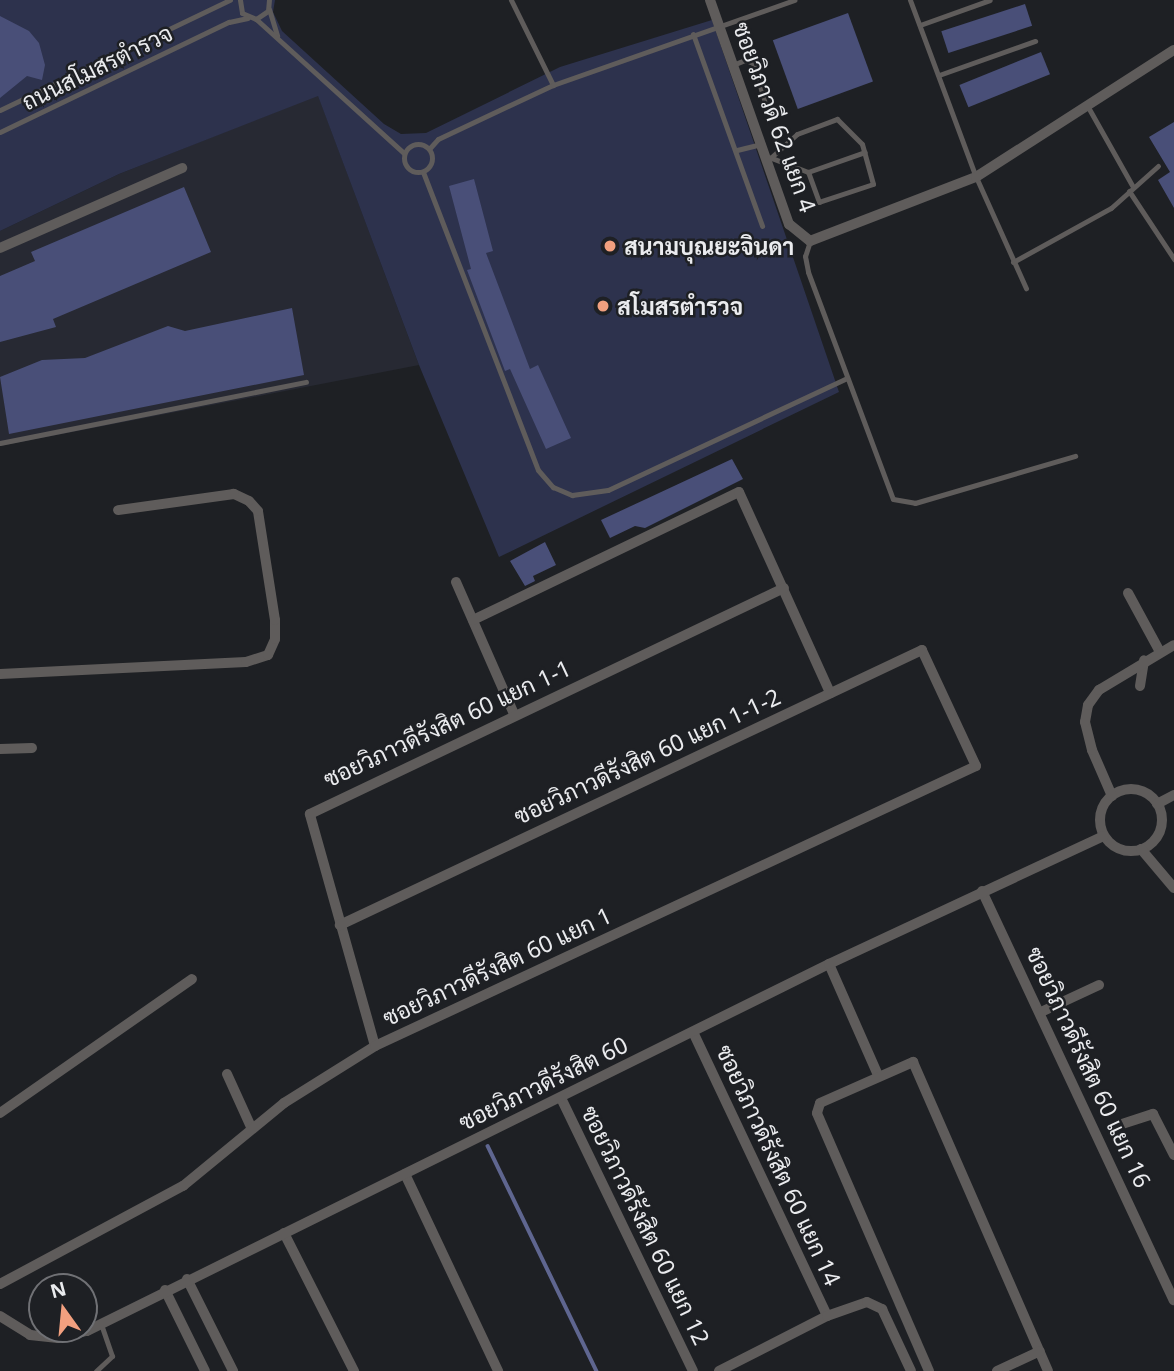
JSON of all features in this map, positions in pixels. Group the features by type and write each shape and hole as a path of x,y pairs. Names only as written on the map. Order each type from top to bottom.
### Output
{"street":[{"name":"ซอยวิภาวดี 62 แยก 4","path":"710,0 761,144 769,159 789,224 810,241"},
{"path":"810,241 976,177 1174,50"},
{"path":"0,248 182,168"},
{"path":"473,620 739,492 830,692"},
{"path":"0,674 246,662 268,655 275,639 275,620 258,511 249,501 234,494 118,510"},
{"path":"457,582 514,714"},
{"name":"ซอยวิภาวดีรังสิต 60 แยก 1-1","path":"375,1046 310,814 514,714 784,588"},
{"path":"1128,593 1160,652"},
{"path":"1112,796 1092,750 1085,722 1088,705 1099,690 1144,660 1174,645"},
{"name":"ซอยวิภาวดีรังสิต 60 แยก 1-1-2","path":"341,925 922,650 945,701"},
{"path":"1140,686 1144,660"},
{"name":"ซอยวิภาวดีรังสิต 60 แยก 1","path":"0,1284 183,1186 284,1103 375,1046 976,766 945,701"},
{"path":"0,749 32,748"},
{"path":"1131,789 1157,804 1160,831 1141,849 1120,849 1104,836 1100,819 1112,796 1131,789"},
{"path":"1157,804 1174,795"},
{"name":"ซอยวิภาวดีรังสิต 60","path":"0,1316 30,1335 58,1338 101,1324 187,1279 561,1098 829,964 1104,836"},
{"path":"1141,849 1173,884"},
{"name":"ซอยวิภาวดีรังสิต 60 แยก 16","path":"982,891 1174,1300"},
{"path":"829,964 878,1075"},
{"path":"0,1113 192,979"},
{"path":"1041,1012 1099,985"},
{"name":"ซอยวิภาวดีรังสิต 60 แยก 14","path":"693,1032 827,1316"},
{"path":"929,1371 817,1113 820,1103 905,1063 913,1062 919,1069 1048,1371"},
{"path":"227,1074 252,1129"},
{"name":"ซอยวิภาวดีรังสิต 60 แยก 12","path":"561,1098 693,1371"},
{"path":"1119,1125 1153,1114 1174,1155"},
{"path":"405,1174 498,1371"},
{"path":"284,1233 354,1371"},
{"path":"187,1279 233,1371"},
{"path":"165,1290 205,1371"},
{"path":"719,1371 827,1316 867,1302 882,1309 911,1371"},
{"path":"997,1371 1040,1352"}],"lane":[{"name":"ถนนสโมสรตำรวจ","path":"0,110 230,0"},
{"path":"240,0 240,9 248,18"},
{"path":"269,0 277,36"},
{"path":"511,0 553,85"},
{"path":"429,149 438,139 553,85 794,0"},
{"path":"910,0 976,177 1026,288"},
{"path":"920,25 990,0"},
{"path":"269,9 256,19 404,153 406,167 423,172"},
{"name":"ถนนสโมสรตำรวจ","path":"0,132 229,22 256,19"},
{"path":"693,34 737,150 762,226"},
{"path":"939,75 1035,41"},
{"path":"733,65 745,60 752,63 764,100"},
{"path":"1088,107 1131,188 1174,259"},
{"path":"808,172 819,202 873,184 864,152 837,119 797,134 769,159 808,172 864,152"},
{"path":"404,153 415,144 429,149"},
{"path":"737,150 761,144"},
{"path":"423,172 432,162 429,149"},
{"path":"1013,262 1088,223 1158,166"},
{"path":"423,172 538,470 552,487 572,495 608,490 847,379"},
{"path":"810,241 805,256 808,272 887,491 902,504 1075,456"},
{"path":"0,443 306,382"},
{"path":"96,1371 112,1356 101,1324"}],"shaded area":[{"name":"สโมสรตำรวจ","path":"0,0 275,0 273,12 282,31 384,124 401,134 426,133 560,67 712,20 839,392 499,557 419,365 318,96 119,174 0,231"},
{"path":"318,95 419,365 0,446 0,231 119,174"}],"building":[{"path":"1025,4 1032,26 948,53 941,31"},
{"path":"848,13 873,82 798,109 773,40"},
{"path":"0,16 29,31 39,43 45,65 42,80 27,76 0,98"},
{"path":"1041,52 1050,74 968,107 959,85"},
{"path":"1174,122 1174,208 1158,180 1170,172 1149,137"},
{"path":"474,179 493,251 486,253 530,369 538,365 571,438 546,449 510,369 505,371 467,270 471,269 449,186"},
{"path":"184,187 211,252 53,319 56,327 0,342 0,276 35,261 31,252"},
{"path":"292,308 304,375 9,434 0,377 42,360 85,358 168,326 185,331"},
{"path":"732,459 743,479 645,528 635,526 610,538 601,520"},
{"path":"545,542 556,565 533,576 535,581 525,586 510,561"}],"waterway":[{"path":"488,1146 597,1371"}],"place":[{"name":"สนามบุณยะจินดา","path":"610,246"},
{"name":"สโมสรตำรวจ","path":"603,306"}]}
